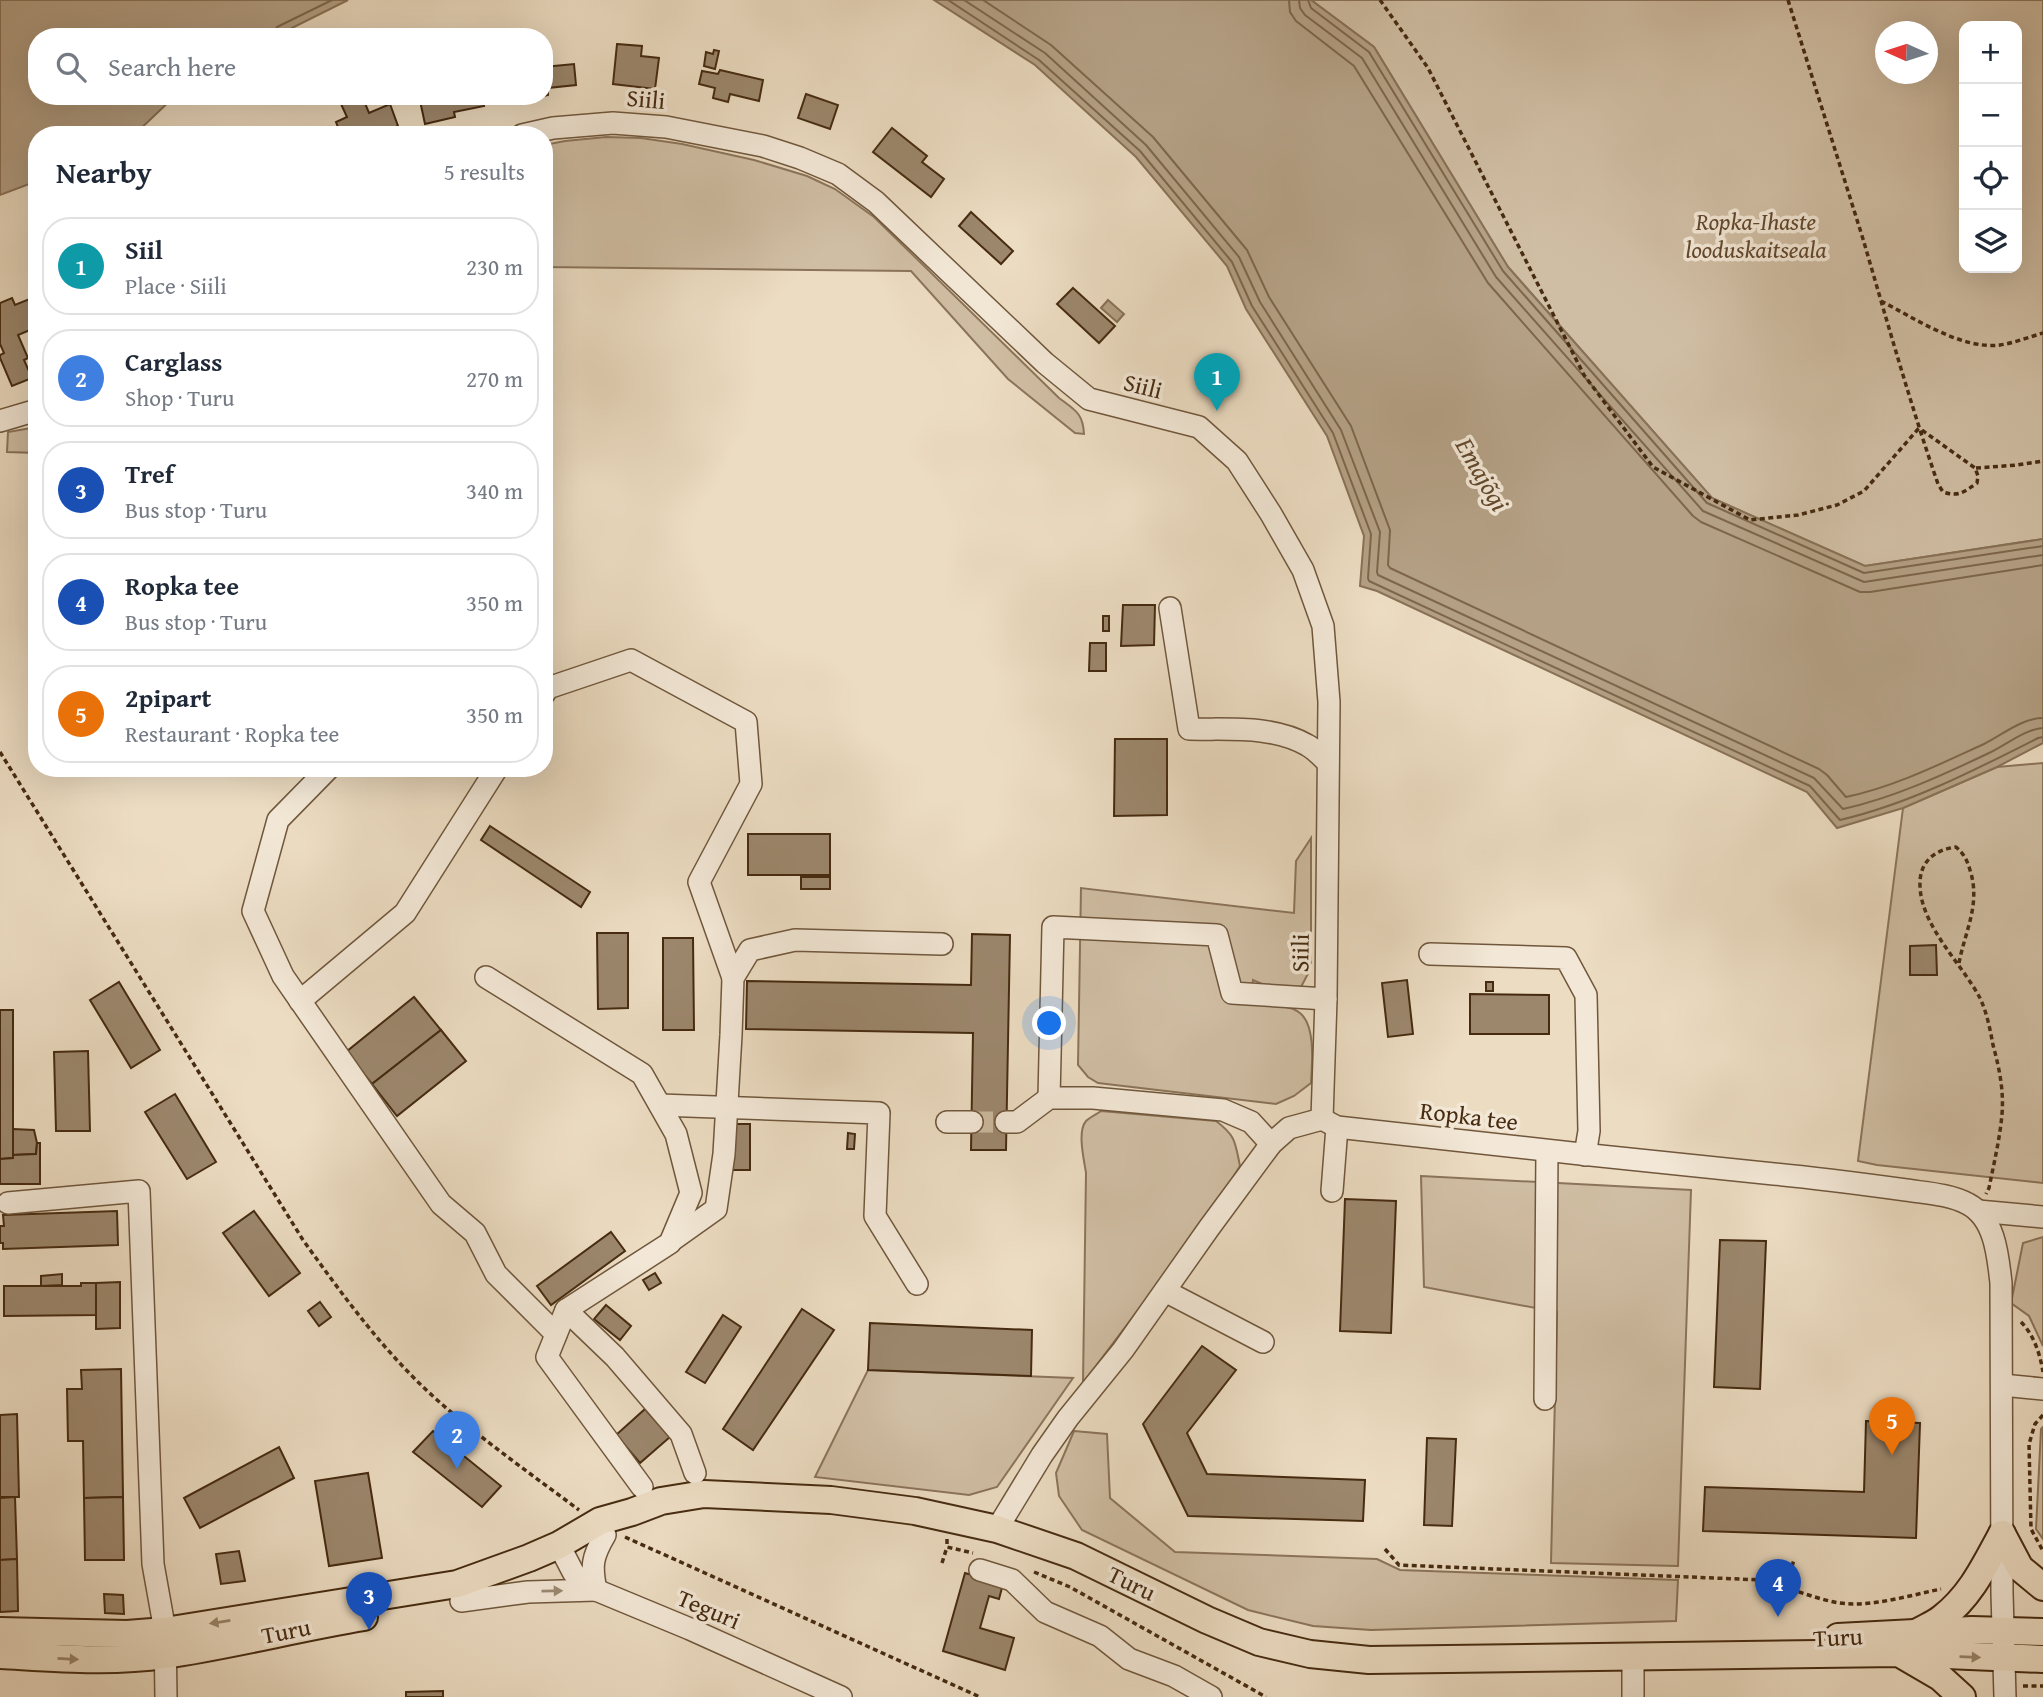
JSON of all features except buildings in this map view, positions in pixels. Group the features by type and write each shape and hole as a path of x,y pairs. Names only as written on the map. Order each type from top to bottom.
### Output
{"main road":[{"name":"Turu","path":"0,1632 127,1634 165,1643 332,1622 460,1601 562,1552 632,1512 661,1501 704,1494 831,1500 915,1511 997,1529 1076,1556 1207,1620 1259,1642 1310,1654 1369,1660 1899,1653 2043,1659"},
{"path":"2002,1534 2020,1568 2043,1587"},
{"path":"1917,1632 1942,1619 1965,1597 2002,1534"},
{"name":"Turu","path":"0,1655 75,1660 128,1658 165,1643 457,1584 562,1552"},
{"name":"Turu","path":"1633,1656 1784,1640 1917,1632 2043,1632"},
{"path":"1899,1653 1940,1677 1962,1697"}],"street":[{"name":"Siili","path":"553,128 613,123 666,127 763,146 838,174 876,202 1045,363 1089,399 1199,427 1237,461 1303,570 1323,626 1329,702 1326,999 1332,1191"},
{"path":"0,421 28,413"},
{"path":"1170,608 1189,729 1246,730 1278,734 1308,746 1328,763"},
{"path":"553,686 631,660 746,722 751,784 699,882 733,978 724,1154 716,1209 670,1243 566,1310 547,1357 642,1487"},
{"path":"320,777 278,820 253,911 284,976 300,1001 441,1204 475,1233 496,1274 556,1334"},
{"path":"300,1001 405,913 491,777"},
{"path":"1049,1098 1053,927 1217,936 1232,993 1326,999"},
{"path":"733,978 750,950 795,940 942,944"},
{"path":"1430,954 1566,958 1587,995 1589,1131 1585,1155"},
{"path":"486,977 642,1074 676,1134 691,1193 670,1243"},
{"path":"1006,1122 1017,1122 1049,1098 1094,1098 1223,1111 1251,1122 1271,1144"},
{"path":"660,1105 879,1113 875,1216 917,1284"},
{"path":"947,1122 972,1122"},
{"name":"Ropka tee","path":"997,1529 1062,1427 1123,1350 1271,1144 1289,1128 1329,1123 1547,1151 1869,1185 1936,1195 1967,1203 1978,1211 2043,1217"},
{"path":"1545,1399 1547,1151"},
{"path":"8,1203 139,1191 153,1564 165,1643 166,1697"},
{"path":"1978,1211 1990,1229 1998,1254 2001,1304 2002,1534 2009,1658 2015,1697"},
{"path":"1165,1291 1263,1342"},
{"path":"566,1310 615,1357 681,1434 695,1472"},
{"path":"2002,1385 2043,1389"},
{"path":"460,1601 528,1592 596,1590 592,1563 605,1529"},
{"name":"Teguri","path":"562,1552 580,1581 596,1590 841,1697"},
{"path":"980,1562 1012,1580 1045,1612 1100,1636 1129,1659 1174,1676 1211,1697"},
{"path":"1633,1656 1633,1697"},
{"path":"2005,1697 2009,1658"}],"path":[{"path":"1380,0 1428,68 1584,375 1653,467 1750,520 1798,514 1837,505 1864,491 1919,428"},
{"path":"1788,0 1919,428 1938,484 1943,492 1953,495 1961,494 1977,483 1975,468 1919,428"},
{"path":"1880,301 1976,345 2000,345 2043,333"},
{"path":"1975,468 2043,461"},
{"path":"0,751 303,1240 357,1315 435,1398 518,1465 605,1529 980,1697"},
{"path":"1959,963 1972,917 1975,890 1964,853 1956,847 1935,853 1927,861 1920,886 1928,915 1949,954 1959,963 1986,1013 2001,1080 2002,1113 1989,1188 1978,1211"},
{"path":"2001,1304 2028,1329 2040,1356 2043,1374"},
{"path":"2043,1415 2035,1424 2029,1444 2029,1456 2031,1529 2043,1551"},
{"path":"942,1563 947,1537"},
{"path":"947,1547 980,1562"},
{"path":"1385,1549 1399,1565 1787,1581"},
{"path":"1787,1581 1794,1560"},
{"path":"1027,1570 1070,1587 1266,1697"},
{"path":"1787,1581 1793,1590 1851,1604 1880,1602 1946,1588"}],"green space":[{"name":"Ropka-Ihaste looduskaitseala","path":"1311,0 2043,0 2043,539 1865,566 1712,498 1508,267 1374,47"},
{"path":"606,137 641,138 682,144 754,160 807,176 835,189 874,217 1059,398 1074,409 1082,421 1084,434 1075,433 1008,379 911,271 553,267 553,143"},
{"path":"28,429 28,453 7,452 8,432"},
{"path":"2043,763 2043,1183 1858,1161 1903,808 1997,767"},
{"path":"1311,838 1311,968 1301,987 1269,987 1253,980 1251,1004 1290,1008 1305,1019 1312,1046 1311,1083 1294,1096 1276,1104 1098,1083 1088,1077 1078,1065 1081,888 1294,913 1296,861"},
{"path":"1101,1111 1216,1121 1234,1140 1240,1166 1212,1212 1083,1383 1086,1173 1082,1132 1086,1121"},
{"path":"1421,1176 1691,1190 1678,1566 1551,1563 1557,1312 1424,1287"},
{"path":"2043,1237 2043,1346 2029,1316 2011,1303 2023,1243"},
{"path":"868,1370 1073,1378 997,1487 969,1495 815,1477"},
{"path":"2043,1427 2043,1539 2036,1529"},
{"path":"1074,1431 1107,1434 1110,1498 1175,1552 1377,1559 1400,1570 1678,1580 1676,1621 1371,1630 1313,1626 1248,1610 1082,1530 1059,1496 1056,1473"}],"water":[{"path":"0,0 348,0 292,28 28,28 28,105 166,105 143,126 28,126 28,184 0,195"},
{"name":"Emajõgi","path":"934,0 1311,0 1374,47 1508,267 1712,498 1865,566 2043,539 2043,743 1997,767 1903,808 1837,828 1807,792 1377,591 1360,586 1364,536 1327,436 1246,309 1227,266 1136,157 1035,65"},
{"path":"1108,300 1124,314 1117,322 1101,308"}],"tunnel":[{"path":"972,1122 1006,1122"}],"place":[{"name":"Siil","path":"1217,411"},
{"name":"2pipart","path":"1892,1455"},
{"name":"Carglass","path":"457,1469"},
{"name":"Ropka tee","path":"1778,1617"},
{"name":"Tref","path":"369,1630"}]}
